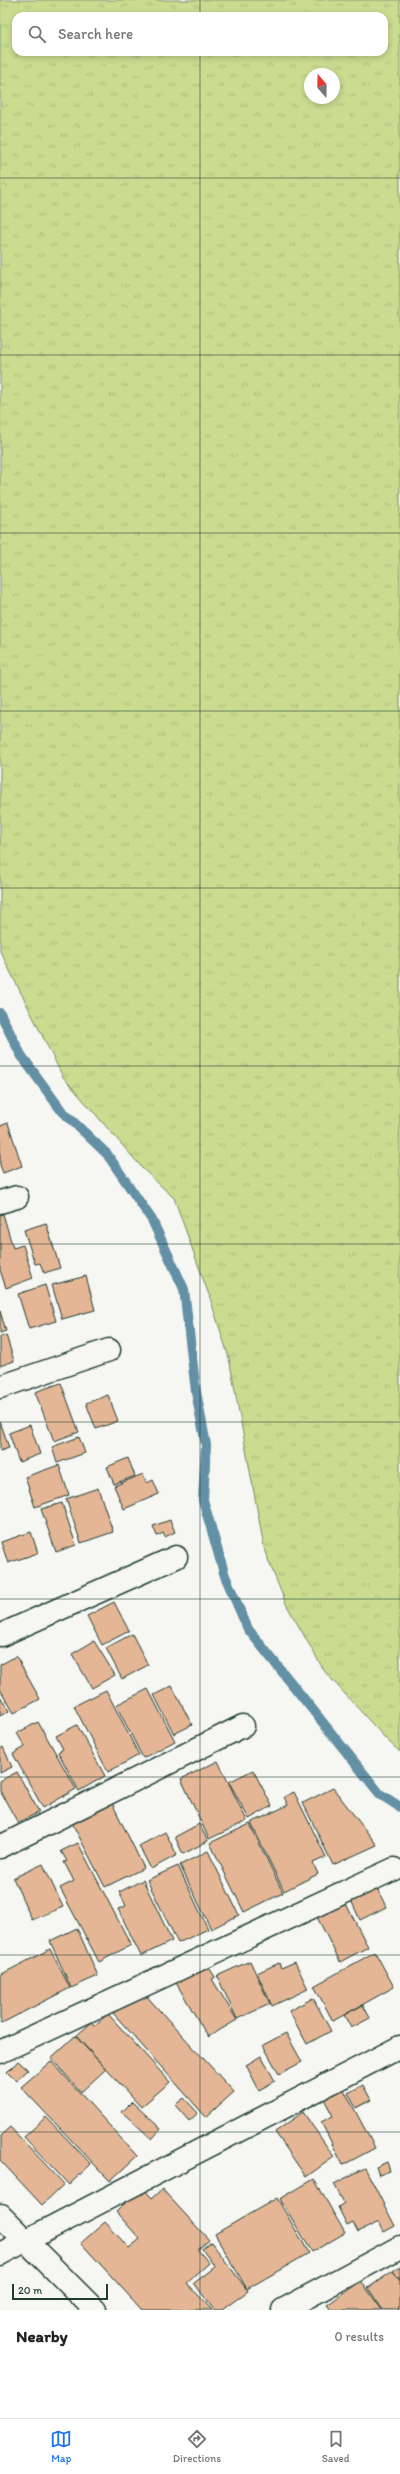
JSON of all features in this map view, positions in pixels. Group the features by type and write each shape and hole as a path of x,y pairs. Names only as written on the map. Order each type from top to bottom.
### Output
{"street":[{"path":"0,1387 109,1350"},
{"path":"0,1630 176,1557"},
{"path":"0,1847 242,1726"},
{"path":"0,2052 394,1869"},
{"path":"0,2254 26,2239 400,2047"},
{"path":"0,2215 26,2239 95,2310"},
{"path":"283,2310 400,2247"}],"green space":[{"path":"0,0 400,0 400,1752 385,1738 325,1672 286,1604 265,1552 229,1358 209,1295 174,1198 144,1170 63,1077 0,951"}],"building":[{"path":"8,1123 22,1166 3,1173 0,1165 0,1126"},
{"path":"3,1214 13,1248 23,1245 33,1278 6,1288 0,1270 0,1215"},
{"path":"46,1223 60,1268 44,1273 40,1263 35,1264 24,1230"},
{"path":"86,1276 95,1310 62,1319 52,1285"},
{"path":"45,1285 56,1321 29,1329 18,1294"},
{"path":"0,1311 6,1331 0,1333"},
{"path":"6,1335 14,1361 0,1366 0,1337"},
{"path":"61,1383 79,1432 54,1441 35,1392"},
{"path":"108,1395 118,1421 96,1429 86,1403"},
{"path":"0,1421 9,1448 0,1451"},
{"path":"30,1425 40,1454 19,1462 9,1433"},
{"path":"79,1437 85,1453 57,1463 52,1447"},
{"path":"128,1458 135,1476 114,1484 107,1467"},
{"path":"59,1465 69,1495 35,1507 25,1477"},
{"path":"143,1474 147,1483 153,1480 159,1494 124,1509 114,1486"},
{"path":"98,1488 113,1532 81,1543 66,1499"},
{"path":"62,1503 76,1545 56,1552 41,1509"},
{"path":"170,1520 175,1532 165,1537 163,1533 157,1536 153,1526"},
{"path":"31,1532 38,1553 8,1563 1,1542"},
{"path":"114,1602 129,1631 102,1645 87,1616"},
{"path":"132,1634 148,1665 122,1679 106,1648"},
{"path":"94,1641 115,1675 92,1688 72,1654"},
{"path":"16,1656 40,1699 14,1713 0,1689 0,1665"},
{"path":"172,1686 192,1725 174,1734 154,1695"},
{"path":"148,1689 175,1741 143,1758 116,1705"},
{"path":"106,1690 139,1755 108,1772 74,1706"},
{"path":"0,1696 9,1711 0,1716"},
{"path":"38,1722 76,1789 43,1808 13,1754 25,1747 17,1733"},
{"path":"77,1725 105,1776 79,1791 58,1752 63,1749 56,1736"},
{"path":"3,1747 12,1767 0,1773 0,1749"},
{"path":"218,1761 247,1821 209,1839 181,1779"},
{"path":"253,1770 272,1806 249,1819 229,1782"},
{"path":"17,1772 39,1812 18,1823 0,1791 0,1781"},
{"path":"333,1788 377,1845 333,1865 303,1803"},
{"path":"294,1792 326,1857 313,1863 318,1874 284,1891 251,1823 288,1805 284,1797"},
{"path":"112,1803 144,1868 105,1887 72,1823"},
{"path":"199,1824 208,1841 183,1854 175,1837"},
{"path":"250,1824 283,1893 244,1912 210,1843"},
{"path":"165,1832 177,1855 151,1869 139,1846"},
{"path":"78,1843 131,1945 99,1962 60,1888 74,1881 64,1862 67,1861 61,1851"},
{"path":"208,1851 239,1915 211,1929 180,1865"},
{"path":"43,1864 63,1907 32,1920 13,1878"},
{"path":"178,1866 208,1929 178,1943 147,1880"},
{"path":"143,1880 172,1941 141,1956 118,1909 126,1906 119,1892"},
{"path":"376,1886 386,1907 360,1920 350,1898"},
{"path":"343,1898 368,1947 340,1962 315,1913"},
{"path":"77,1928 98,1976 71,1988 50,1941"},
{"path":"50,1949 70,1988 2,2023 0,2019 0,1975"},
{"path":"375,1952 394,1987 333,2021 314,1986"},
{"path":"250,1961 270,2004 237,2019 217,1976"},
{"path":"295,1962 308,1989 272,2006 257,1973 279,1963 281,1968"},
{"path":"206,1963 215,1977 212,1979 237,2020 208,2037 175,1981"},
{"path":"140,1989 234,2092 206,2117 113,2013"},
{"path":"313,1998 331,2031 307,2044 289,2011"},
{"path":"363,2005 370,2018 351,2028 344,2015"},
{"path":"108,2014 170,2082 141,2107 76,2036 92,2022 95,2025"},
{"path":"286,2033 302,2062 279,2074 263,2045"},
{"path":"75,2036 106,2069 81,2092 51,2058"},
{"path":"261,2056 275,2081 259,2090 246,2065"},
{"path":"18,2061 28,2070 16,2081 7,2072"},
{"path":"51,2061 137,2156 110,2181 21,2087"},
{"path":"363,2085 371,2100 356,2108 348,2093"},
{"path":"343,2088 375,2148 343,2165 321,2122 333,2116 324,2099"},
{"path":"184,2098 198,2113 189,2121 175,2105"},
{"path":"132,2102 161,2129 152,2139 122,2112"},
{"path":"303,2112 334,2157 306,2177 275,2132"},
{"path":"46,2117 91,2164 69,2185 24,2137"},
{"path":"10,2127 64,2184 42,2205 0,2160 0,2136"},
{"path":"387,2162 390,2171 379,2175 376,2167"},
{"path":"365,2168 395,2226 384,2232 379,2222 358,2232 353,2222 347,2225 338,2207 344,2203 334,2184"},
{"path":"314,2179 345,2233 312,2252 280,2199"},
{"path":"142,2187 152,2198 162,2189 209,2240 198,2250 209,2263 187,2283 212,2310 142,2310 81,2243 105,2222 129,2248 140,2239 116,2212"},
{"path":"277,2198 309,2253 247,2289 215,2234"},
{"path":"211,2242 248,2291 222,2310 214,2310 194,2283 215,2267 202,2249"},
{"path":"400,2266 400,2280 393,2271"},
{"path":"393,2271 400,2281 400,2310 383,2310 368,2288"},
{"path":"361,2281 382,2310 331,2310 327,2305"}],"waterway":[{"path":"0,1013 21,1055 61,1110 107,1154 152,1220 184,1289 196,1392 206,1445 203,1500 225,1576 248,1629 380,1794 400,1807"}]}
